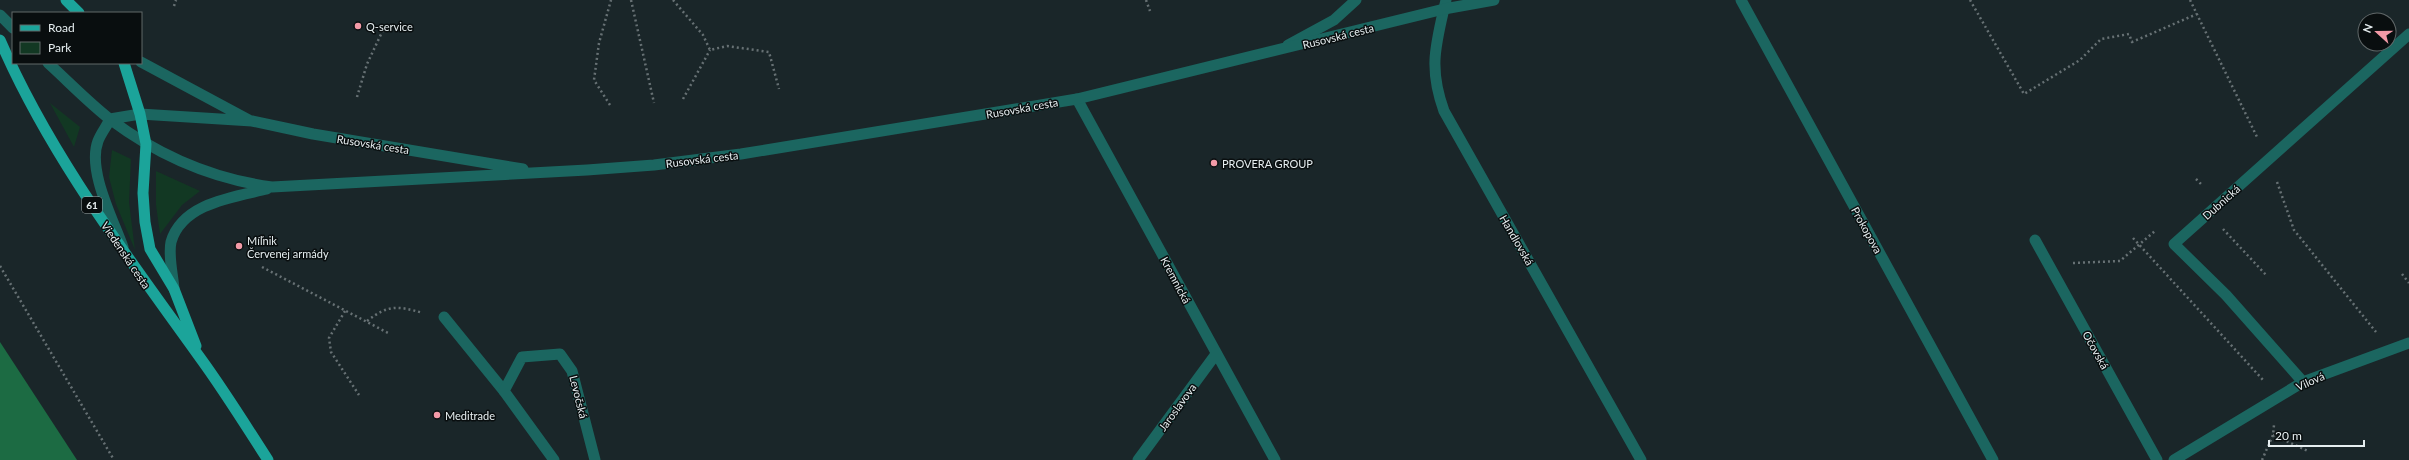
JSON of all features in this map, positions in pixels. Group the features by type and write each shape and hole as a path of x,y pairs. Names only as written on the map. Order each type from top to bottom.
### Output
{"main road":[{"path":"66,0 78,12"},
{"name":"Viedenská cesta","path":"0,40 21,88 88,199 128,259 202,359 268,460"},
{"name":"Viedenská cesta","path":"124,64 140,114 146,144 143,193 146,236 150,249 174,289 202,359"}],"street":[{"path":"1276,52 1334,20 1356,0"},
{"name":"Rusovská cesta","path":"49,64 110,119 146,144 180,161 238,182 272,187 654,165 741,154 1078,99 1276,52 1445,5 1494,0"},
{"name":"Prokopova","path":"1741,0 1993,460"},
{"name":"Handlovská","path":"1445,5 1434,59 1436,88 1444,111 1641,460"},
{"path":"0,15 12,27"},
{"name":"Dubnická","path":"2303,382 2226,295 2174,244 2409,34"},
{"name":"Rusovská cesta","path":"142,63 252,121"},
{"name":"Kremnická","path":"1078,99 1275,460"},
{"name":"Rusovská cesta","path":"110,119 140,114 252,121 313,134 543,172"},
{"path":"110,119 98,142 96,163 100,186 128,259"},
{"name":"Rusovská cesta","path":"174,289 171,243 186,220 209,205 272,187"},
{"name":"Očovská","path":"2035,240 2157,460"},
{"path":"444,317 504,391 554,460"},
{"name":"Vilová","path":"2174,460 2303,382 2409,343"},
{"name":"Levočská","path":"504,391 522,357 560,354 572,371 595,460"},
{"name":"Jaroslavova","path":"1138,460 1216,354"}],"path":[{"path":"174,6 176,0"},
{"path":"610,105 594,80 599,43 611,0"},
{"path":"631,0 654,103"},
{"path":"674,0 703,35 710,50"},
{"path":"1146,0 1150,11"},
{"path":"1970,0 2024,94 2080,60 2101,39 2128,34 2132,42 2197,14"},
{"path":"357,96 367,64 383,30"},
{"path":"683,99 710,50 727,46 769,52 779,89"},
{"path":"2251,142 2257,137"},
{"path":"2196,179 2203,186"},
{"path":"2209,182 2193,196 2266,276"},
{"path":"2049,264 2120,261 2158,228"},
{"path":"2133,238 2279,397"},
{"path":"0,266 114,460"},
{"path":"262,267 390,334"},
{"path":"2402,274 2409,283"},
{"path":"367,321 381,310 399,307"},
{"path":"345,311 329,338 331,352 359,394"},
{"path":"2273,435 2308,451"}],"green space":[{"path":"50,103 80,127 74,147"},
{"path":"112,150 131,159 129,202 135,250 116,204 109,177"},
{"path":"156,171 200,191 182,205 160,234 156,205"},
{"path":"0,342 77,460 0,460"}],"place":[{"name":"Q-service","path":"358,26"},
{"name":"PROVERA GROUP","path":"1214,163"},
{"name":"Míľnik Červenej armády","path":"239,246"},
{"name":"Meditrade","path":"437,415"}]}
